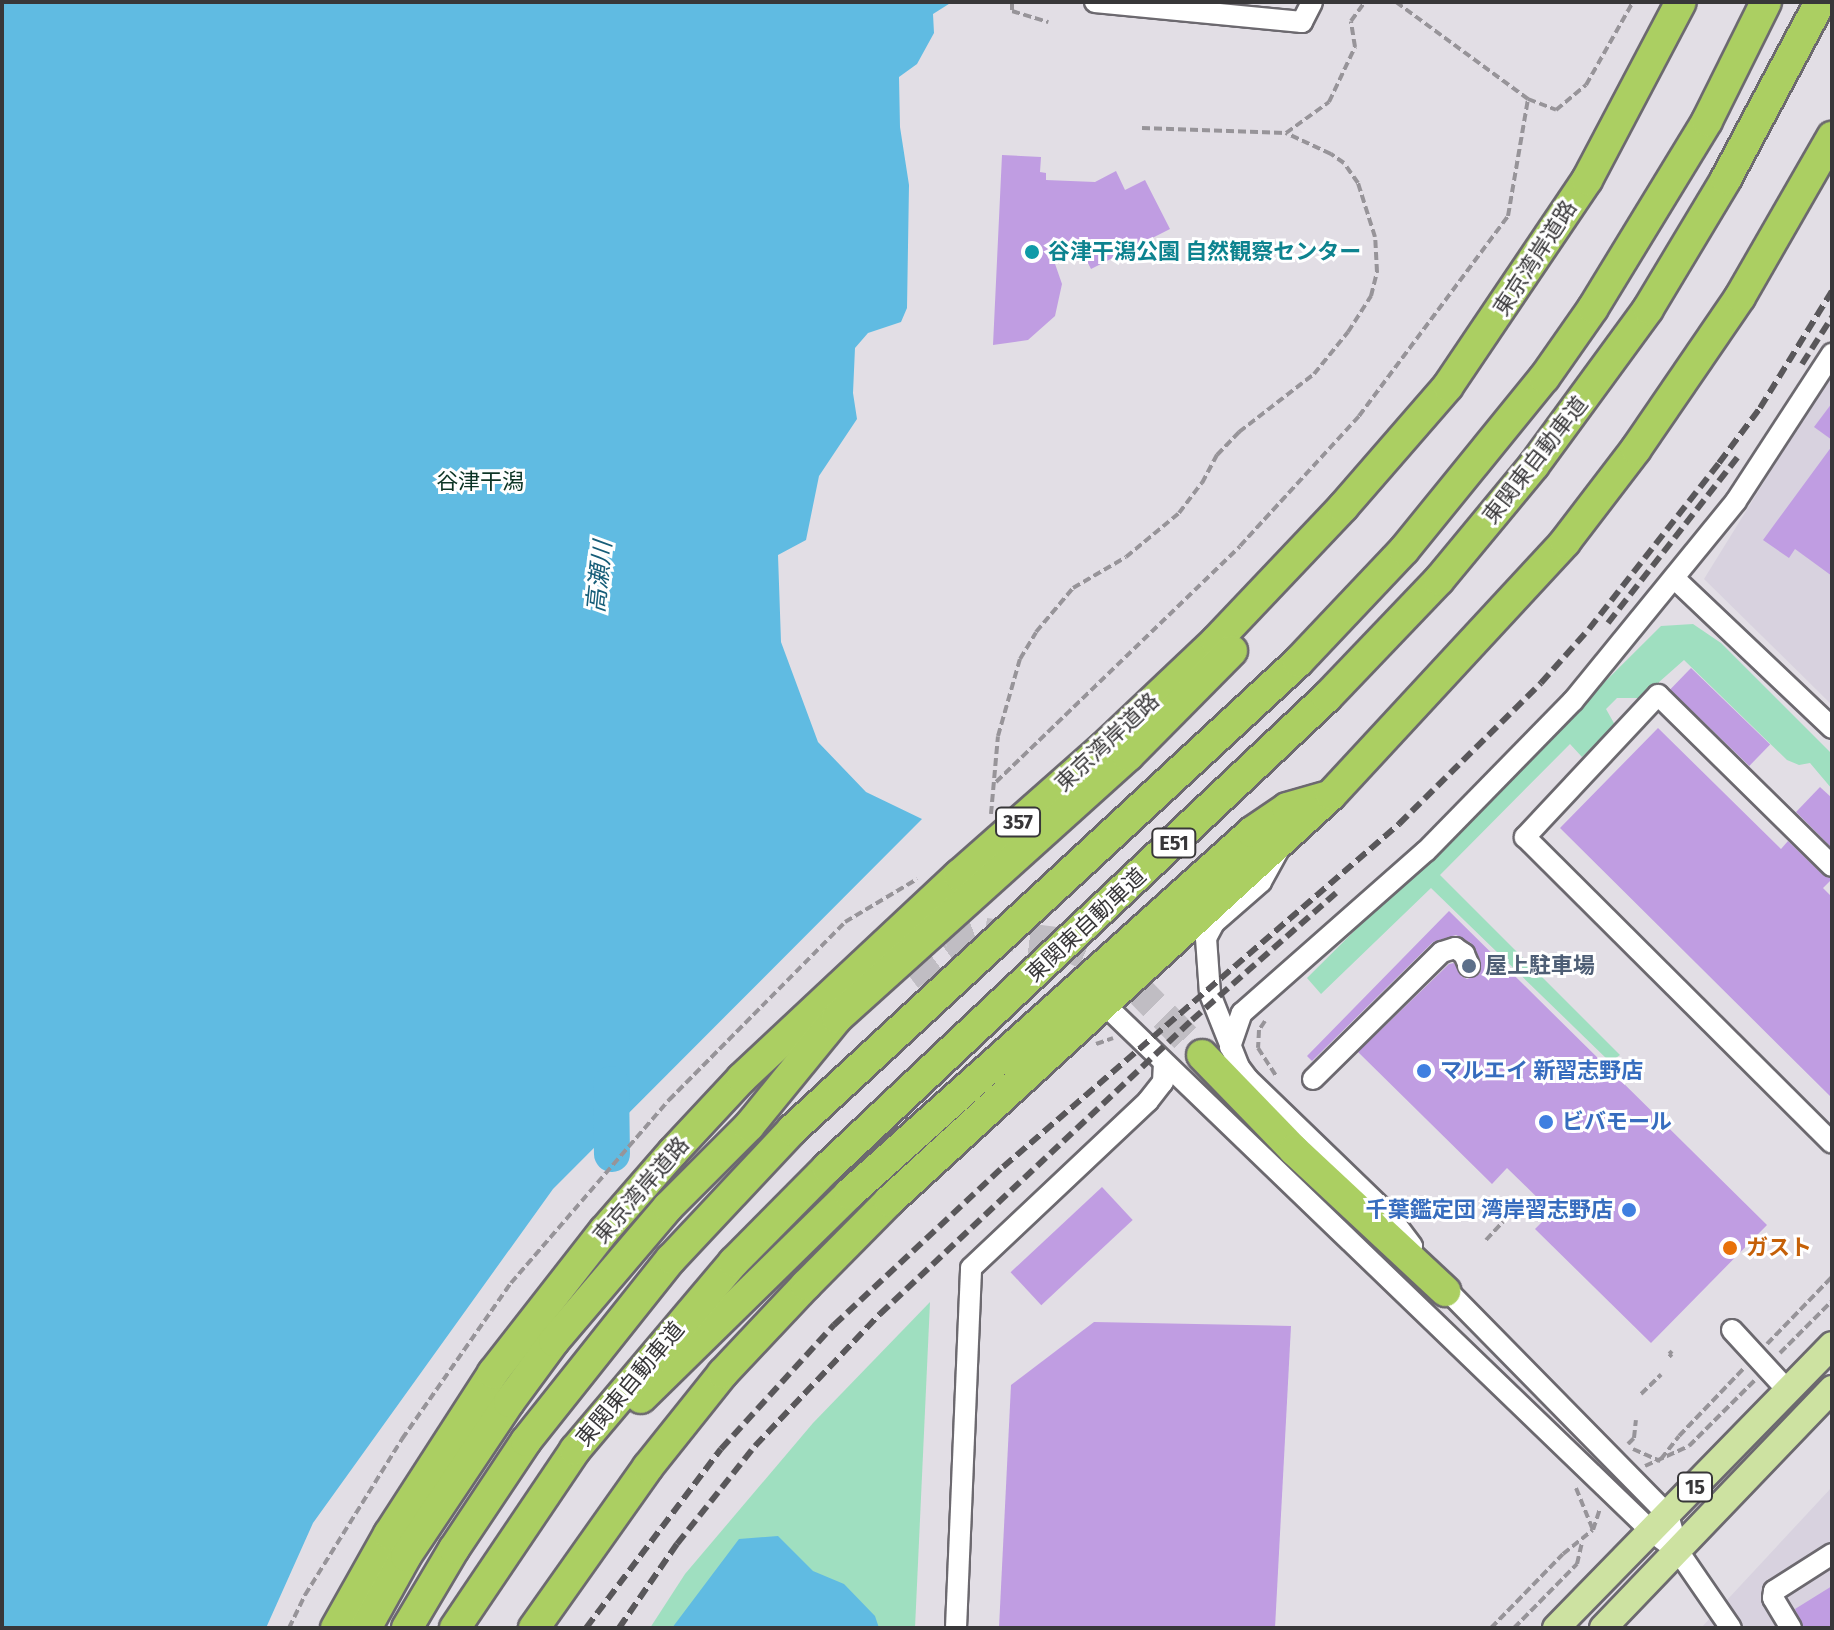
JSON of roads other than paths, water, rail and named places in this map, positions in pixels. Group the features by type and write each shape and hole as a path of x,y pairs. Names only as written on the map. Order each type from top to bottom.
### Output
{"highway":[{"name":"東京湾岸道路","path":"336,1628 389,1534 493,1373 604,1231 673,1152 753,1068 1216,641 1343,507 1448,386 1587,180 1681,2"},
{"name":"東関東自動車道","path":"407,1628 454,1549 526,1441 671,1259 792,1130 1298,662 1404,550 1544,378 1593,308 1707,121 1766,2"},
{"name":"東関東自動車道","path":"455,1628 575,1450 734,1262 827,1168 1327,697 1439,580 1534,465 1655,298 1733,168 1820,2"},
{"path":"534,1628 648,1467 723,1373 889,1201 1331,795 1565,542 1636,449 1740,297 1832,137"},
{"path":"749,1126 837,1018 1128,756 1264,619 1350,516 1448,386"},
{"path":"468,1628 569,1486 660,1377 849,1194 1252,832 1287,808 1331,795"},
{"path":"371,1619 484,1438 554,1341 668,1207 847,1029 909,976"},
{"path":"1038,1025 1079,997 1104,1004"},
{"path":"1216,1051 1294,1150 1445,1291"}],"main road":[{"name":"15","path":"1556,1628 1832,1345"},
{"name":"15","path":"1603,1628 1832,1389"}],"street":[{"path":"1095,2 1302,22 1312,2"},
{"path":"1216,1051 1242,1013 1426,851 1563,712 1736,501 1832,354"},
{"path":"1674,578 1832,728"},
{"path":"1832,866 1658,695 1525,837 1832,1143"},
{"path":"1216,1051 1206,938 1214,923 1261,882 1271,868 1281,843"},
{"path":"1313,1079 1442,952 1455,948 1464,954 1469,966"},
{"path":"1210,994 1227,1001 1245,1001 1280,980"},
{"path":"1104,1004 1199,1098 1659,1523"},
{"path":"956,1628 969,1279 976,1260 1148,1101 1163,1082 1164,1065"},
{"path":"1148,1101 1170,1090 1199,1098"},
{"path":"1445,1291 1659,1523 1731,1628"},
{"path":"1732,1330 1788,1391"},
{"path":"1791,1628 1773,1598 1774,1591 1832,1554"}],"water":[{"name":"谷津干潟","path":"2,2 952,2 933,14 934,33 917,64 899,77 900,127 909,185 907,308 901,322 868,333 855,348 853,393 857,419 819,476 806,540 778,555 781,642 818,742 866,792 922,819 553,1189 313,1523 266,1628 2,1628"},
{"path":"778,1536 813,1571 844,1584 875,1616 879,1628 672,1628 739,1539"}],"waterway":[{"name":"高瀬川","path":"611,1084 612,1154"}],"tunnel":[{"path":"909,976 947,947 985,933 1057,942 1105,963 1133,984 1202,1055"}],"railway":[{"path":"586,1628 721,1449 834,1325 1003,1167 1399,824 1541,683 1589,629 1760,408 1832,291"},
{"path":"1802,364 1832,317"},
{"path":"1608,623 1741,453"},
{"path":"619,1628 677,1544 755,1446 880,1314 1192,1020 1336,893"}],"place":[{"name":"谷津干潟公園 自然観察センター","path":"1032,252"},
{"name":"屋上駐車場","path":"1469,966"},
{"name":"マルエイ 新習志野店","path":"1424,1071"},
{"name":"ビバモール","path":"1546,1122"},
{"name":"千葉鑑定団 湾岸習志野店","path":"1629,1210"},
{"name":"ガスト","path":"1730,1248"}]}
